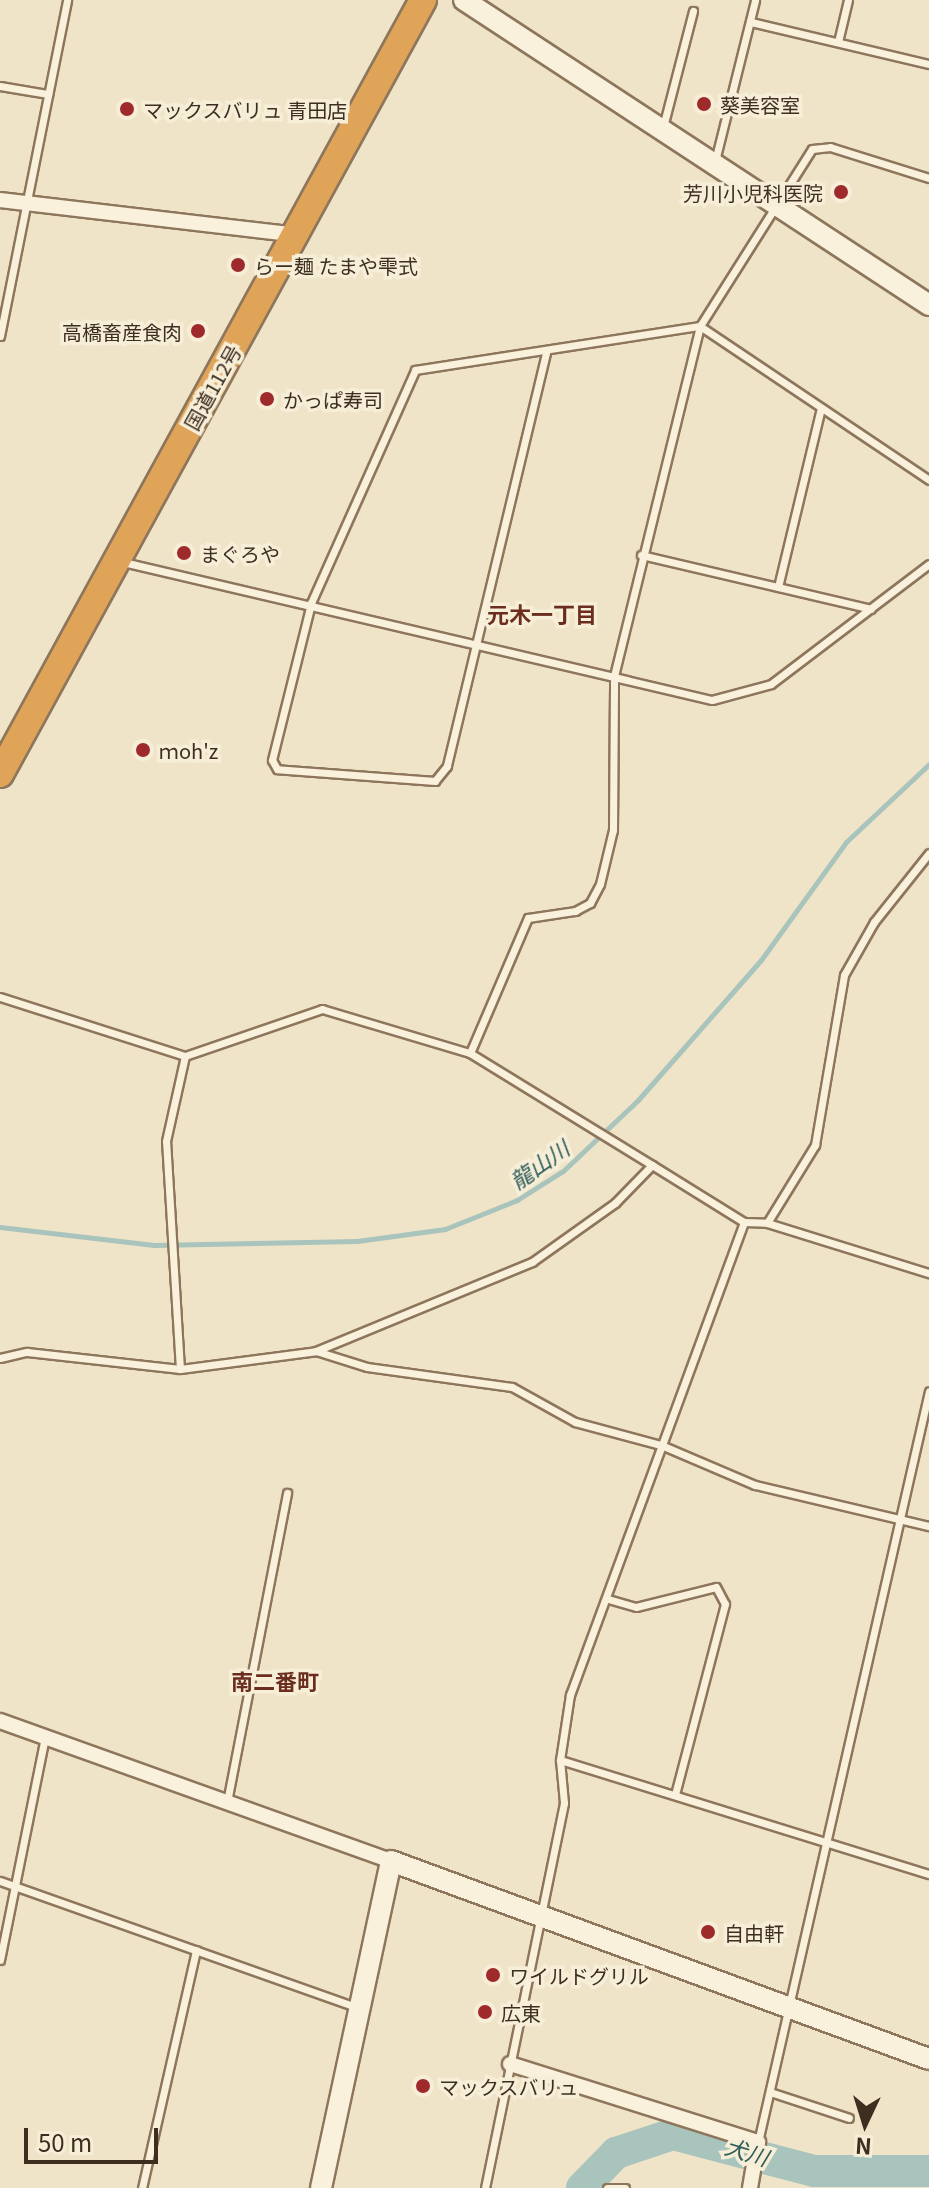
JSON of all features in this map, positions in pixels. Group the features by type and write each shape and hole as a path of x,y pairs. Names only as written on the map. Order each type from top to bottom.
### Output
{"highway":[{"name":"国道112号","path":"3,760 117,560 423,0"}],"street":[{"path":"464,0 715,161 929,305"},
{"path":"0,200 296,235"},
{"path":"0,1721 543,1913 929,2059"},
{"path":"321,2188 391,1861"},
{"path":"510,2064 758,2142 750,2186"}],"lane":[{"path":"0,336 31,204 67,0"},
{"path":"715,161 755,0"},
{"path":"838,42 848,0"},
{"path":"663,127 693,11"},
{"path":"751,22 929,64"},
{"path":"0,86 48,94"},
{"path":"470,1053 528,918 575,911 590,903 600,884 613,830 614,676 641,555 700,326 812,149 830,147 929,178"},
{"path":"546,353 447,766 435,781 277,769 272,760 311,603 415,370 546,353 700,326 929,480"},
{"path":"778,587 821,408"},
{"path":"641,555 871,609"},
{"path":"117,560 311,603 712,700 740,698 771,684 929,564"},
{"path":"767,1223 815,1145 828,1095 836,996 850,961 929,853"},
{"path":"0,997 185,1056 322,1009 470,1053 744,1222 767,1223 929,1273"},
{"path":"180,1369 166,1141 185,1056"},
{"path":"0,1358 27,1352 180,1369 316,1351 532,1262 615,1203 652,1165"},
{"path":"485,2188 564,1803 560,1760 570,1695 608,1599 661,1445 744,1222"},
{"path":"316,1351 367,1367 512,1387 575,1422 661,1445 755,1485 929,1526"},
{"path":"758,2142 770,2092 784,2003 929,1391"},
{"path":"227,1803 287,1493"},
{"path":"608,1599 636,1607 716,1587 725,1604 675,1795"},
{"path":"0,1960 45,1737"},
{"path":"560,1760 929,1874"},
{"path":"0,1881 360,2009"},
{"path":"142,2188 196,1950"},
{"path":"770,2092 849,2118"},
{"path":"607,2188 625,2188"}],"waterway":[{"name":"龍山川","path":"0,1227 154,1245 357,1241 445,1229 517,1200 563,1171 638,1100 761,960 846,842 929,764"},
{"name":"犬川","path":"582,2188 616,2153 673,2134 814,2171 929,2171"}],"place":[{"name":"葵美容室","path":"704,104"},
{"name":"マックスバリュ 青田店","path":"127,109"},
{"name":"芳川小児科医院","path":"841,192"},
{"name":"らー麺 たまや雫式","path":"238,265"},
{"name":"高橋畜産食肉","path":"198,331"},
{"name":"かっぱ寿司","path":"267,399"},
{"name":"まぐろや","path":"184,553"},
{"name":"ｍoh'z","path":"143,750"},
{"name":"自由軒","path":"708,1932"},
{"name":"ワイルドグリル","path":"493,1975"},
{"name":"広東","path":"485,2012"},
{"name":"マックスバリュ","path":"423,2086"}],"district":[{"name":"元木一丁目","path":"542,614"},
{"name":"南二番町","path":"275,1681"}]}
